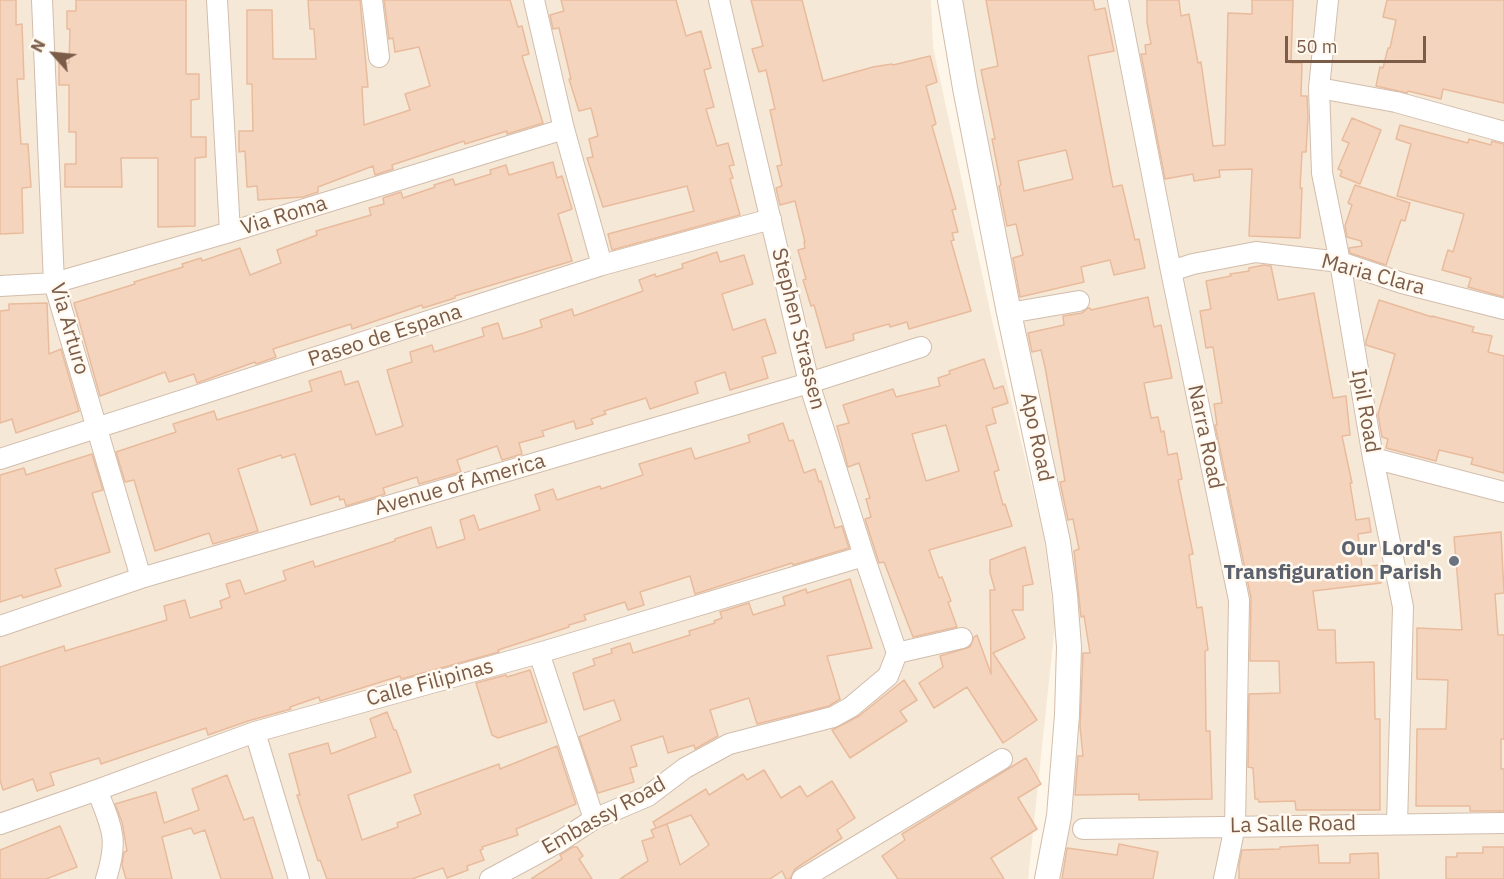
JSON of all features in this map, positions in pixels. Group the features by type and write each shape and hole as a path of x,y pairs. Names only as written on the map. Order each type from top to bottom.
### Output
{"street":[{"name":"Via Arturo","path":"42,0 54,283 141,578"},
{"path":"217,0 230,232"},
{"path":"372,0 379,57"},
{"path":"534,0 564,129 602,265"},
{"name":"Stephen Strassen","path":"719,0 809,383 897,653"},
{"name":"Apo Road","path":"950,0 1009,313 1058,542 1069,647 1067,715 1059,816 1047,879"},
{"name":"Narra Road","path":"1118,0 1170,271 1239,600 1235,826 1224,879"},
{"name":"Ipil Road","path":"1329,0 1319,88 1322,173 1340,262 1373,458 1403,608 1398,824"},
{"path":"1319,88 1396,102 1504,132"},
{"name":"Via Roma","path":"0,286 54,283 230,232 564,129"},
{"name":"Paseo de Espana","path":"0,459 602,265 771,219"},
{"name":"Maria Clara","path":"1170,271 1193,264 1256,252 1340,262 1402,283 1504,309"},
{"path":"1009,313 1079,301"},
{"name":"Avenue of America","path":"0,626 141,578 809,383 921,347"},
{"path":"1373,458 1504,492"},
{"name":"Calle Filipinas","path":"0,824 255,732 539,653 864,556"},
{"path":"897,653 962,638"},
{"path":"539,653 594,819"},
{"name":"Embassy Road","path":"490,879 559,842 594,819 648,796 685,768 729,744 833,717 888,676 897,653"},
{"path":"255,732 298,879"},
{"path":"802,879 1002,759"},
{"path":"97,790 114,841 106,879"},
{"name":"La Salle Road","path":"1083,829 1504,823"}],"shaded area":[{"path":"0,0 931,0 933,47 994,329 1044,537 1055,624 1028,879 0,879"},
{"path":"956,0 1504,0 1504,879 1037,879 1056,778 1061,627"}],"building":[{"path":"0,0 16,0 16,25 22,24 24,79 17,79 21,144 28,144 31,187 22,188 23,233 0,234"},
{"path":"76,0 186,0 186,74 199,74 199,99 191,100 191,137 206,137 206,157 195,158 195,226 158,227 158,158 121,158 122,187 65,187 65,164 76,164 76,132 69,132 69,85 59,85 59,63 69,63 70,29 67,29 67,11 76,11"},
{"path":"308,0 360,0 368,87 362,87 364,125 410,110 405,94 430,86 419,47 395,52 393,38 389,39 384,0 510,0 518,27 522,26 529,54 522,56 543,123 465,144 464,141 392,165 393,169 375,175 373,166 318,187 318,192 303,197 258,200 257,186 247,187 245,151 239,152 239,131 253,131 252,84 247,84 247,10 272,10 273,59 316,59 314,29 310,29"},
{"path":"561,0 676,0 686,36 701,31 711,68 704,70 714,107 706,109 717,146 728,143 734,165 729,166 733,178 730,179 740,215 612,250 608,234 694,211 687,186 603,207 587,158 593,157 589,139 598,136 591,108 579,111 569,79 571,79 559,28 553,29 550,15 564,11"},
{"path":"751,0 802,0 823,81 873,67 893,65 930,56 937,82 926,86 936,124 932,126 956,209 952,210 958,232 952,233 954,240 951,241 971,311 909,329 907,322 890,327 889,324 853,334 854,340 826,348 814,305 811,306 803,280 806,279 798,250 805,248 805,242 795,201 780,205 776,188 782,186 777,166 782,165 770,110 775,109 766,70 759,72 752,49 763,46"},
{"path":"986,0 1093,0 1095,10 1105,8 1114,51 1088,56 1113,187 1122,185 1135,240 1139,239 1145,268 1114,275 1110,260 1081,267 1084,282 1020,297 1013,258 1023,255 1016,224 1007,226 992,139 995,139 981,70 998,66","holes":["1066,150 1073,179 1024,191 1018,161"]},
{"path":"1147,0 1179,0 1181,16 1189,14 1198,63 1201,62 1213,146 1225,145 1228,13 1252,14 1252,0 1293,0 1291,63 1302,63 1301,96 1307,96 1308,117 1306,152 1302,152 1300,238 1249,236 1252,169 1219,170 1220,177 1194,181 1193,174 1165,179 1141,54 1146,54 1145,45 1151,44 1147,22"},
{"path":"1387,0 1504,0 1504,103 1443,89 1441,99 1376,86 1380,67 1383,68 1388,48 1390,48 1396,20 1383,17"},
{"path":"1352,118 1381,130 1360,184 1340,176 1342,171 1338,169 1349,143 1342,140"},
{"path":"1400,125 1468,143 1469,139 1491,145 1492,141 1504,144 1504,297 1468,287 1471,278 1442,270 1448,250 1453,252 1464,214 1397,196 1411,144 1396,139"},
{"path":"553,162 557,178 562,176 572,209 558,214 572,261 455,296 455,298 423,308 422,305 352,329 351,324 273,349 276,357 256,364 255,362 197,383 194,374 169,382 165,372 100,396 74,303 183,267 182,264 201,258 202,261 240,248 250,275 281,263 277,250 317,235 316,231 371,215 369,208 384,204 383,198 401,192 403,198 453,179 455,185 491,174 490,170 506,165 509,175"},
{"path":"1355,185 1410,203 1405,221 1401,220 1386,265 1350,253 1349,248 1362,246 1361,241 1347,237 1345,226 1352,205 1348,203"},
{"path":"717,252 720,262 744,255 753,284 722,294 733,330 765,319 776,353 762,357 768,378 730,390 725,372 695,382 698,393 650,409 646,398 604,411 606,414 591,419 593,424 576,429 574,421 542,431 544,436 519,443 522,454 502,460 497,446 457,460 461,472 419,484 417,477 383,488 385,494 346,506 344,499 340,500 339,496 311,505 295,454 282,458 281,455 238,469 258,531 213,544 209,533 155,551 134,480 125,482 116,452 176,432 173,424 214,411 217,420 312,391 309,381 341,371 345,385 358,381 376,435 403,426 387,370 412,362 410,352 432,345 434,352 484,336 482,328 498,323 503,339 524,333 542,327 540,320 572,309 574,316 643,291 639,280 683,268 682,264"},
{"path":"1271,266 1278,300 1314,293 1333,398 1346,396 1350,435 1342,436 1352,483 1350,483 1356,520 1369,518 1371,532 1358,534 1362,567 1379,565 1381,583 1313,591 1318,630 1335,630 1336,663 1374,662 1375,719 1380,719 1380,810 1296,810 1295,801 1259,802 1255,799 1253,768 1248,767 1249,694 1280,693 1279,661 1250,661 1251,598 1215,425 1217,425 1214,404 1222,403 1213,347 1206,348 1200,311 1211,309 1206,281 1231,276 1230,274 1249,271 1249,268"},
{"path":"1148,297 1154,327 1161,325 1172,378 1144,383 1151,418 1158,417 1161,432 1164,431 1168,455 1177,453 1182,479 1178,480 1193,554 1189,555 1197,608 1202,607 1208,650 1205,651 1206,731 1210,731 1212,799 1139,800 1139,794 1075,795 1078,756 1083,756 1080,726 1083,653 1090,653 1084,616 1081,617 1074,551 1079,549 1073,519 1068,520 1060,482 1065,481 1045,367 1041,350 1032,352 1028,333 1064,325 1063,316 1082,313 1088,308 1091,310"},
{"path":"1379,300 1432,317 1474,327 1472,332 1492,336 1488,352 1504,356 1504,473 1471,464 1473,458 1439,450 1436,461 1386,448 1388,439 1382,437 1378,414 1395,354 1366,345"},
{"path":"47,303 49,354 61,349 79,411 16,433 12,419 0,423 0,311 9,310 9,304"},
{"path":"984,359 994,389 1003,386 1008,403 992,408 996,423 986,426 999,470 994,472 1003,505 1005,504 1012,526 929,550 939,578 942,577 951,601 948,602 957,627 913,637 884,562 879,563 865,519 871,517 866,499 870,498 859,463 848,467 837,426 849,423 843,405 893,389 896,397 940,386 938,378 950,374 949,371","holes":["946,425 959,471 926,481 912,434"]},
{"path":"783,423 789,441 793,440 804,473 815,469 819,482 821,481 835,528 842,526 849,548 793,565 792,563 695,594 690,576 640,592 644,605 628,610 625,602 584,615 586,620 498,650 499,652 401,679 400,676 320,701 319,697 290,707 291,709 208,735 206,728 101,764 99,758 50,773 54,785 37,791 33,779 3,790 0,780 0,667 64,646 65,651 167,620 164,606 185,600 190,618 222,608 220,601 230,597 226,584 240,580 245,594 286,580 283,571 313,561 315,567 431,527 437,548 465,539 460,520 474,515 479,530 540,510 535,495 553,489 557,500 600,486 601,489 643,475 639,464 691,448 695,459 750,442 748,435"},
{"path":"92,454 103,490 92,493 110,552 55,569 61,586 23,598 22,595 0,602 0,475 24,468 26,475"},
{"path":"1501,532 1504,593 1495,594 1498,635 1504,635 1504,739 1501,739 1501,769 1504,769 1504,811 1470,811 1470,806 1416,806 1417,729 1446,729 1448,680 1417,679 1417,628 1462,630 1454,537"},
{"path":"1025,547 1033,584 1023,586 1023,610 1012,610 1025,638 993,653 1037,720 1003,743 967,687 934,708 919,683 943,667 940,656 970,647 977,635 991,674 990,590 995,590 990,573 990,560"},
{"path":"850,579 872,648 827,656 840,699 829,706 757,724 749,698 710,710 718,736 695,749 694,745 668,753 663,736 631,746 637,766 630,768 634,782 598,793 579,737 621,720 614,700 584,710 573,673 595,665 593,659 612,653 611,649 630,643 633,653 690,635 689,631 715,623 714,621 722,618 720,612 749,603 753,615 785,605 783,597 806,589 807,593"},
{"path":"530,670 547,722 498,738 492,735 476,683"},
{"path":"904,680 917,700 900,711 907,721 850,758 832,730 859,716"},
{"path":"387,712 411,772 348,795 362,840 398,827 397,823 421,814 414,795 499,764 500,769 557,746 576,804 516,829 518,835 482,847 483,849 480,850 484,860 467,866 468,870 447,878 443,868 412,879 327,879 320,860 318,861 297,795 300,795 289,754 328,743 331,754 376,737 370,719"},
{"path":"1026,758 1041,784 1018,798 1037,829 991,858 1004,879 898,879 882,856 905,840 902,834"},
{"path":"764,770 781,798 800,786 807,797 832,781 855,818 837,830 842,838 795,869 790,879 786,879 782,871 770,879 620,879 648,861 642,841 654,837 651,830 667,824 680,865 709,845 691,815 656,828 653,822 706,789 709,795 743,774 747,780"},
{"path":"227,775 244,820 253,817 273,879 221,879 205,830 194,834 191,828 162,837 172,879 126,879 122,865 124,852 127,851 122,822 115,804 156,792 164,823 199,810 192,789"},
{"path":"60,826 77,867 46,879 0,879 0,850"},
{"path":"1119,844 1158,852 1153,879 1062,879 1067,848 1117,855"},
{"path":"1318,845 1319,863 1350,863 1350,854 1378,853 1379,879 1239,879 1242,850"},
{"path":"577,847 583,856 579,859 592,879 531,879 562,859 560,855"},
{"path":"1483,847 1504,847 1504,879 1446,879 1446,857 1457,857 1457,853 1483,853"}],"place":[{"name":"Our Lord's Transfiguration Parish","path":"1454,561"}]}
